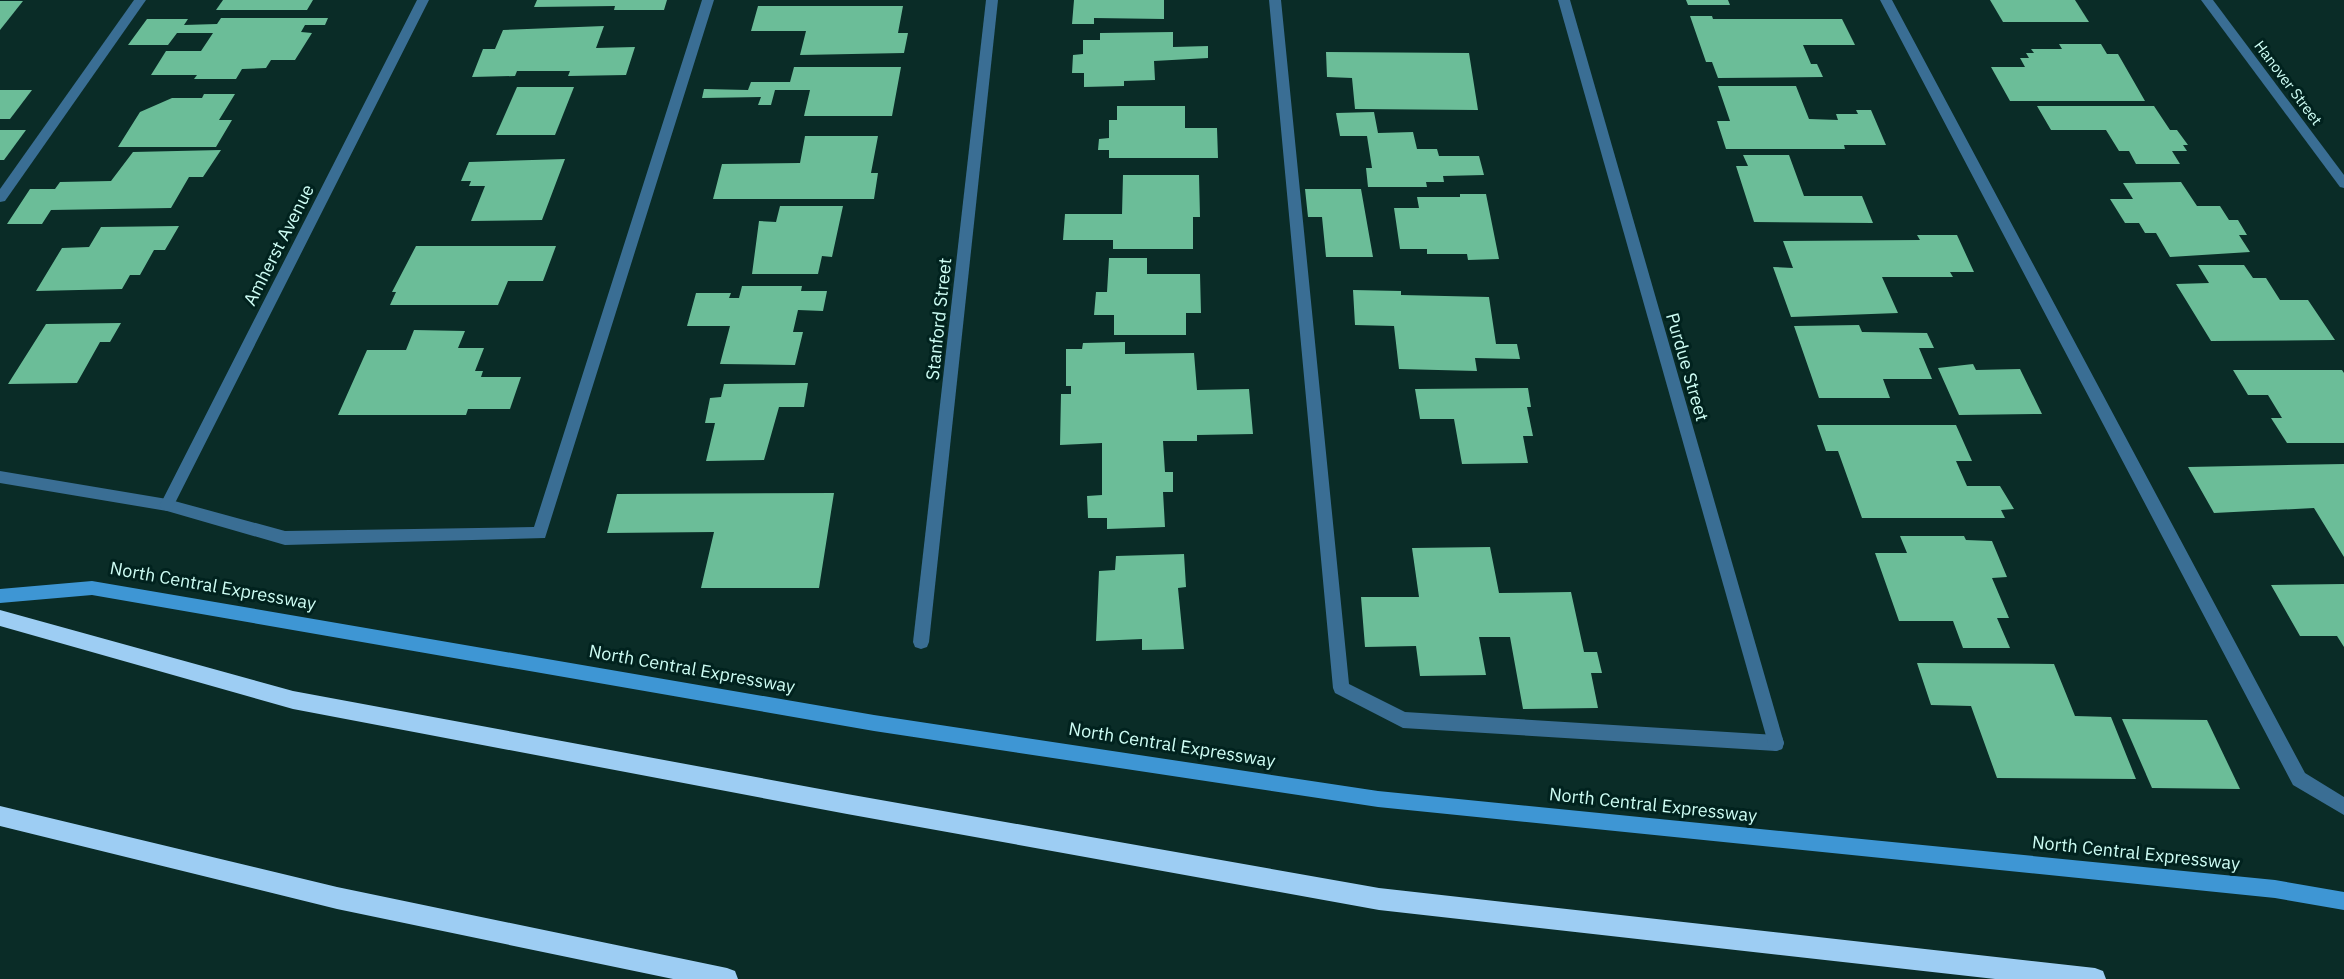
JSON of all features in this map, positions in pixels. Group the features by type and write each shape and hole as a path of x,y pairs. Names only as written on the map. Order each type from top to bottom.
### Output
{"highway":[{"path":"0,618 293,700 835,802 1367,897 2095,979"},
{"path":"0,816 337,898 727,979"}],"main road":[{"name":"North Central Expressway","path":"0,596 92,588 874,723 1378,799 2275,889 2344,901"}],"street":[{"path":"0,198 140,0"},
{"name":"Amherst Avenue","path":"167,506 423,0"},
{"path":"0,477 167,506 285,538 540,533 708,0"},
{"name":"Stanford Street","path":"921,642 992,0"},
{"name":"Purdue Street","path":"1275,0 1341,688 1403,720 1776,743 1564,0"},
{"path":"1886,0 2299,779 2344,807"},
{"name":"Hanover Street","path":"2207,0 2344,184"}],"building":[{"path":"223,0 313,0 307,10 216,10"},
{"path":"537,0 667,0 664,10 614,10 615,6 534,7"},
{"path":"1074,0 1164,0 1164,19 1094,18 1094,24 1072,24"},
{"path":"1686,0 1728,0 1730,5 1688,5"},
{"path":"1990,0 2075,0 2089,22 2003,22"},
{"path":"0,1 23,1 0,30"},
{"path":"758,6 903,6 898,33 908,33 904,53 800,55 806,31 751,31"},
{"path":"1690,16 1712,16 1713,19 1842,19 1855,45 1803,45 1811,64 1817,64 1823,77 1718,78 1712,62 1706,62"},
{"path":"221,18 328,18 325,25 305,25 301,32 312,33 295,60 271,60 266,68 242,69 236,79 194,79 197,75 151,75 166,51 201,51 213,33 177,33 168,45 128,45 147,19 188,19 184,25 217,24"},
{"path":"604,26 596,48 635,47 626,75 568,76 570,71 517,71 515,76 472,77 483,49 495,49 503,30"},
{"path":"1173,32 1173,47 1208,46 1208,58 1154,61 1155,80 1124,81 1124,86 1084,87 1084,73 1072,73 1073,55 1083,54 1083,40 1100,40 1100,33"},
{"path":"2059,44 2101,44 2107,54 2118,54 2145,101 2010,101 1991,67 2025,67 2020,58 2029,58 2026,53 2034,53 2031,49 2062,49"},
{"path":"1326,52 1469,53 1478,110 1355,109 1352,78 1327,77"},
{"path":"794,67 901,67 892,116 804,116 810,90 775,90 771,105 758,105 761,97 702,98 704,89 748,90 751,82 790,82"},
{"path":"1718,86 1796,86 1809,119 1838,120 1836,114 1858,114 1856,110 1871,110 1886,145 1844,145 1845,149 1726,149 1717,121 1730,121"},
{"path":"517,87 574,87 555,135 496,135"},
{"path":"0,90 32,90 10,119 0,119"},
{"path":"204,94 235,94 219,120 232,120 216,147 118,147 140,112 172,98 202,98"},
{"path":"1117,106 1185,106 1185,128 1217,128 1218,158 1109,158 1109,150 1098,150 1099,139 1109,138 1109,120 1117,120"},
{"path":"2037,106 2154,106 2170,130 2177,130 2188,145 2183,145 2187,151 2172,151 2180,164 2136,164 2129,151 2119,151 2106,130 2051,130"},
{"path":"1374,112 1378,133 1413,132 1417,149 1437,149 1439,156 1479,156 1484,175 1443,176 1444,182 1426,182 1427,187 1368,187 1366,168 1372,168 1367,136 1340,136 1336,113"},
{"path":"0,130 26,130 4,160 0,160"},
{"path":"805,136 878,136 871,173 878,173 874,199 713,199 722,164 800,163"},
{"path":"221,150 203,177 189,177 171,208 51,210 42,224 7,224 30,189 55,189 60,182 111,181 133,152"},
{"path":"1743,155 1789,155 1804,196 1862,196 1873,223 1754,222 1736,166 1748,166"},
{"path":"565,159 542,220 471,221 485,186 469,186 471,181 461,181 469,162"},
{"path":"1123,175 1199,175 1200,217 1193,217 1193,249 1113,249 1113,240 1063,240 1065,214 1122,214"},
{"path":"2181,182 2197,206 2220,206 2229,220 2238,220 2247,235 2239,235 2250,252 2170,257 2156,233 2145,233 2139,223 2125,223 2110,199 2133,199 2123,183"},
{"path":"1305,189 1361,189 1373,257 1326,257 1322,217 1308,217"},
{"path":"1460,194 1486,194 1499,259 1468,260 1467,254 1427,254 1427,249 1400,249 1394,208 1419,208 1417,197 1460,197"},
{"path":"780,206 843,206 832,257 822,256 818,274 752,274 759,221 776,222"},
{"path":"179,226 165,250 154,250 140,275 130,275 122,289 36,291 62,248 89,247 101,227"},
{"path":"1917,235 1957,235 1974,272 1950,272 1953,277 1882,277 1898,313 1791,317 1773,267 1793,268 1783,241 1920,240"},
{"path":"416,246 556,246 543,281 508,281 498,305 390,305 396,292 392,292"},
{"path":"1109,258 1147,258 1147,274 1200,274 1201,313 1186,313 1186,335 1114,335 1114,315 1094,315 1096,292 1107,292"},
{"path":"2198,265 2244,265 2253,278 2266,278 2280,300 2308,300 2335,340 2211,341 2176,284 2209,283"},
{"path":"742,286 802,286 801,291 827,291 823,311 798,310 793,332 803,332 795,365 720,364 730,326 687,326 696,293 731,293 729,298 739,298"},
{"path":"1353,290 1401,291 1401,295 1489,297 1496,344 1517,344 1520,359 1475,358 1477,371 1399,369 1394,326 1355,325"},
{"path":"121,323 110,342 100,342 77,383 8,384 46,324"},
{"path":"1859,325 1862,332 1927,333 1934,348 1919,348 1932,379 1883,379 1890,398 1819,398 1794,326"},
{"path":"414,330 465,331 458,348 484,348 475,371 483,371 481,377 521,377 510,409 468,409 466,415 338,415 367,350 406,350"},
{"path":"1125,342 1125,354 1194,353 1197,390 1249,389 1253,434 1197,435 1197,441 1163,441 1165,472 1173,472 1173,492 1163,492 1165,527 1107,529 1107,518 1088,518 1087,496 1102,495 1102,443 1060,445 1061,394 1071,394 1071,386 1066,386 1066,349 1082,349 1083,343"},
{"path":"1973,364 1976,370 2020,369 2042,414 1959,415 1938,368"},
{"path":"2233,370 2342,370 2344,373 2344,443 2287,443 2271,418 2282,418 2268,395 2248,395"},
{"path":"808,383 804,407 779,407 764,460 706,461 715,423 705,423 710,398 721,397 724,384"},
{"path":"1528,388 1531,407 1527,407 1533,436 1523,436 1528,463 1462,464 1454,419 1420,419 1415,389"},
{"path":"1817,425 1956,425 1972,461 1956,461 1967,486 2000,486 2014,509 2001,510 2005,518 1862,518 1838,451 1826,451"},
{"path":"2344,464 2344,557 2314,508 2214,513 2188,467"},
{"path":"834,493 819,588 701,588 714,532 607,533 617,494"},
{"path":"1900,536 1964,536 1966,540 1992,541 2007,577 1992,578 2009,618 1997,618 2010,648 1963,648 1953,621 1899,621 1875,553 1907,553"},
{"path":"1490,547 1499,593 1571,592 1584,652 1597,652 1602,673 1591,673 1598,708 1523,709 1510,637 1479,637 1486,675 1420,676 1416,646 1365,647 1361,597 1419,597 1412,548"},
{"path":"1184,554 1186,587 1178,588 1184,649 1142,650 1142,639 1096,641 1099,571 1115,570 1116,556"},
{"path":"2344,584 2344,647 2337,636 2300,636 2271,585"},
{"path":"1917,663 2054,664 2075,716 2111,717 2136,779 1997,778 1971,706 1931,705"},
{"path":"2122,719 2207,720 2240,789 2152,788"}]}
